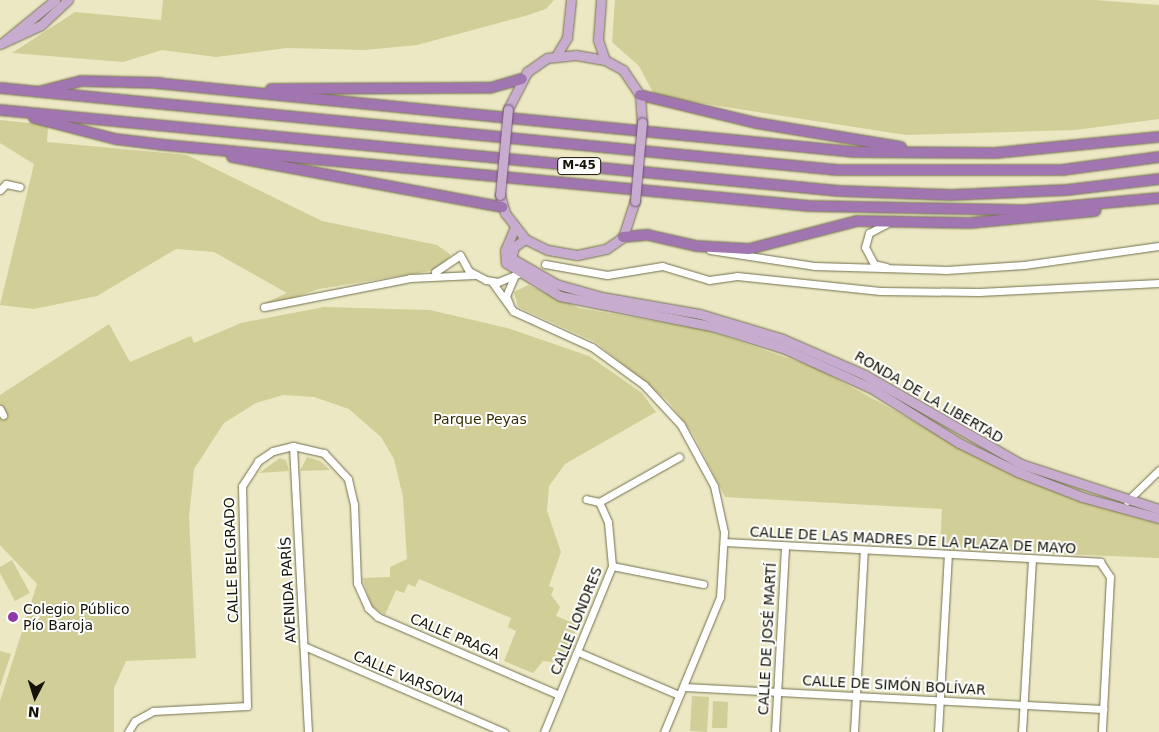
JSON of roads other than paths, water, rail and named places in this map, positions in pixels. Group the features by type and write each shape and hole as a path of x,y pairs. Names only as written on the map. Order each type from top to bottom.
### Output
{"highway":[{"path":"37,92 81,81 278,90 501,87 522,79"},
{"path":"155,83 789,148 995,153 1159,138"},
{"name":"M-45","path":"0,88 837,170 1052,170 1159,157"},
{"path":"640,95 671,105 840,139 995,153"},
{"name":"M-45","path":"0,110 839,191 951,195 1067,190 1159,179"},
{"path":"12,112 115,138 165,145 502,207"},
{"path":"165,145 808,206 1027,210 1159,198"},
{"path":"623,237 648,235 696,246 749,249 842,223 1032,220 1139,200"}],"main road":[{"path":"1,44 55,0"},
{"path":"1,44 41,24 68,0"},
{"path":"556,56 567,38 572,0"},
{"path":"601,0 598,40 605,60"},
{"path":"556,56 605,60 622,70 640,95 642,122 635,201 623,237 606,249 577,255 548,250 525,239 502,207 500,195 508,109 522,79 539,63 556,56"},
{"path":"515,227 504,257 516,276"},
{"name":"RONDA DE LA LIBERTAD","path":"525,239 514,247 511,258 556,284 602,297 700,314 783,339 866,375 1001,454 1127,501 1159,509"},
{"name":"RONDA DE LA LIBERTAD","path":"516,276 575,301 715,327 785,349 871,388 959,443 1018,472 1082,497 1159,518"}],"street":[{"path":"0,190 6,184 20,187"},
{"path":"909,222 874,228 865,247 874,264 916,269"},
{"path":"696,246 814,266 916,269 1024,266 1159,246"},
{"path":"264,307 443,271 460,255 474,274"},
{"path":"545,264 607,275 662,266 710,280 737,276 880,291 979,292 1159,283"},
{"path":"410,278 474,274 492,282 513,311 592,347 644,385 670,411 710,478 724,542 720,597 664,732"},
{"path":"492,282 516,276"},
{"path":"513,311 506,296 516,276"},
{"name":"CALLE PRAGA","path":"293,446 324,453 348,478 354,504 357,583 361,597 378,617 559,695"},
{"name":"AVENIDA PARÍS","path":"293,446 308,732"},
{"name":"CALLE BELGRADO","path":"128,732 136,721 153,711 245,707 249,703 240,497 251,468 273,451 293,446"},
{"path":"586,499 599,502 679,457"},
{"path":"1127,501 1159,470"},
{"name":"CALLE LONDRES","path":"544,732 612,566 612,538 599,502"},
{"name":"CALLE DE LAS MADRES DE LA PLAZA DE MAYO","path":"724,542 1100,562 1110,577 1103,709"},
{"name":"CALLE DE JOSÉ MARTÍ","path":"775,732 785,546"},
{"path":"854,732 864,550"},
{"path":"938,732 948,555"},
{"path":"1022,732 1032,559"},
{"path":"612,566 703,584"},
{"name":"CALLE VARSOVIA","path":"304,646 504,732"},
{"path":"578,652 680,696"},
{"name":"CALLE DE SIMÓN BOLÍVAR","path":"683,686 1103,709"},
{"path":"1102,732 1103,709"}],"place":[{"name":"Colegio Público Pío Baroja","path":"13,617"}],"park label":[{"name":"Parque Peyas","path":"480,419"}]}
